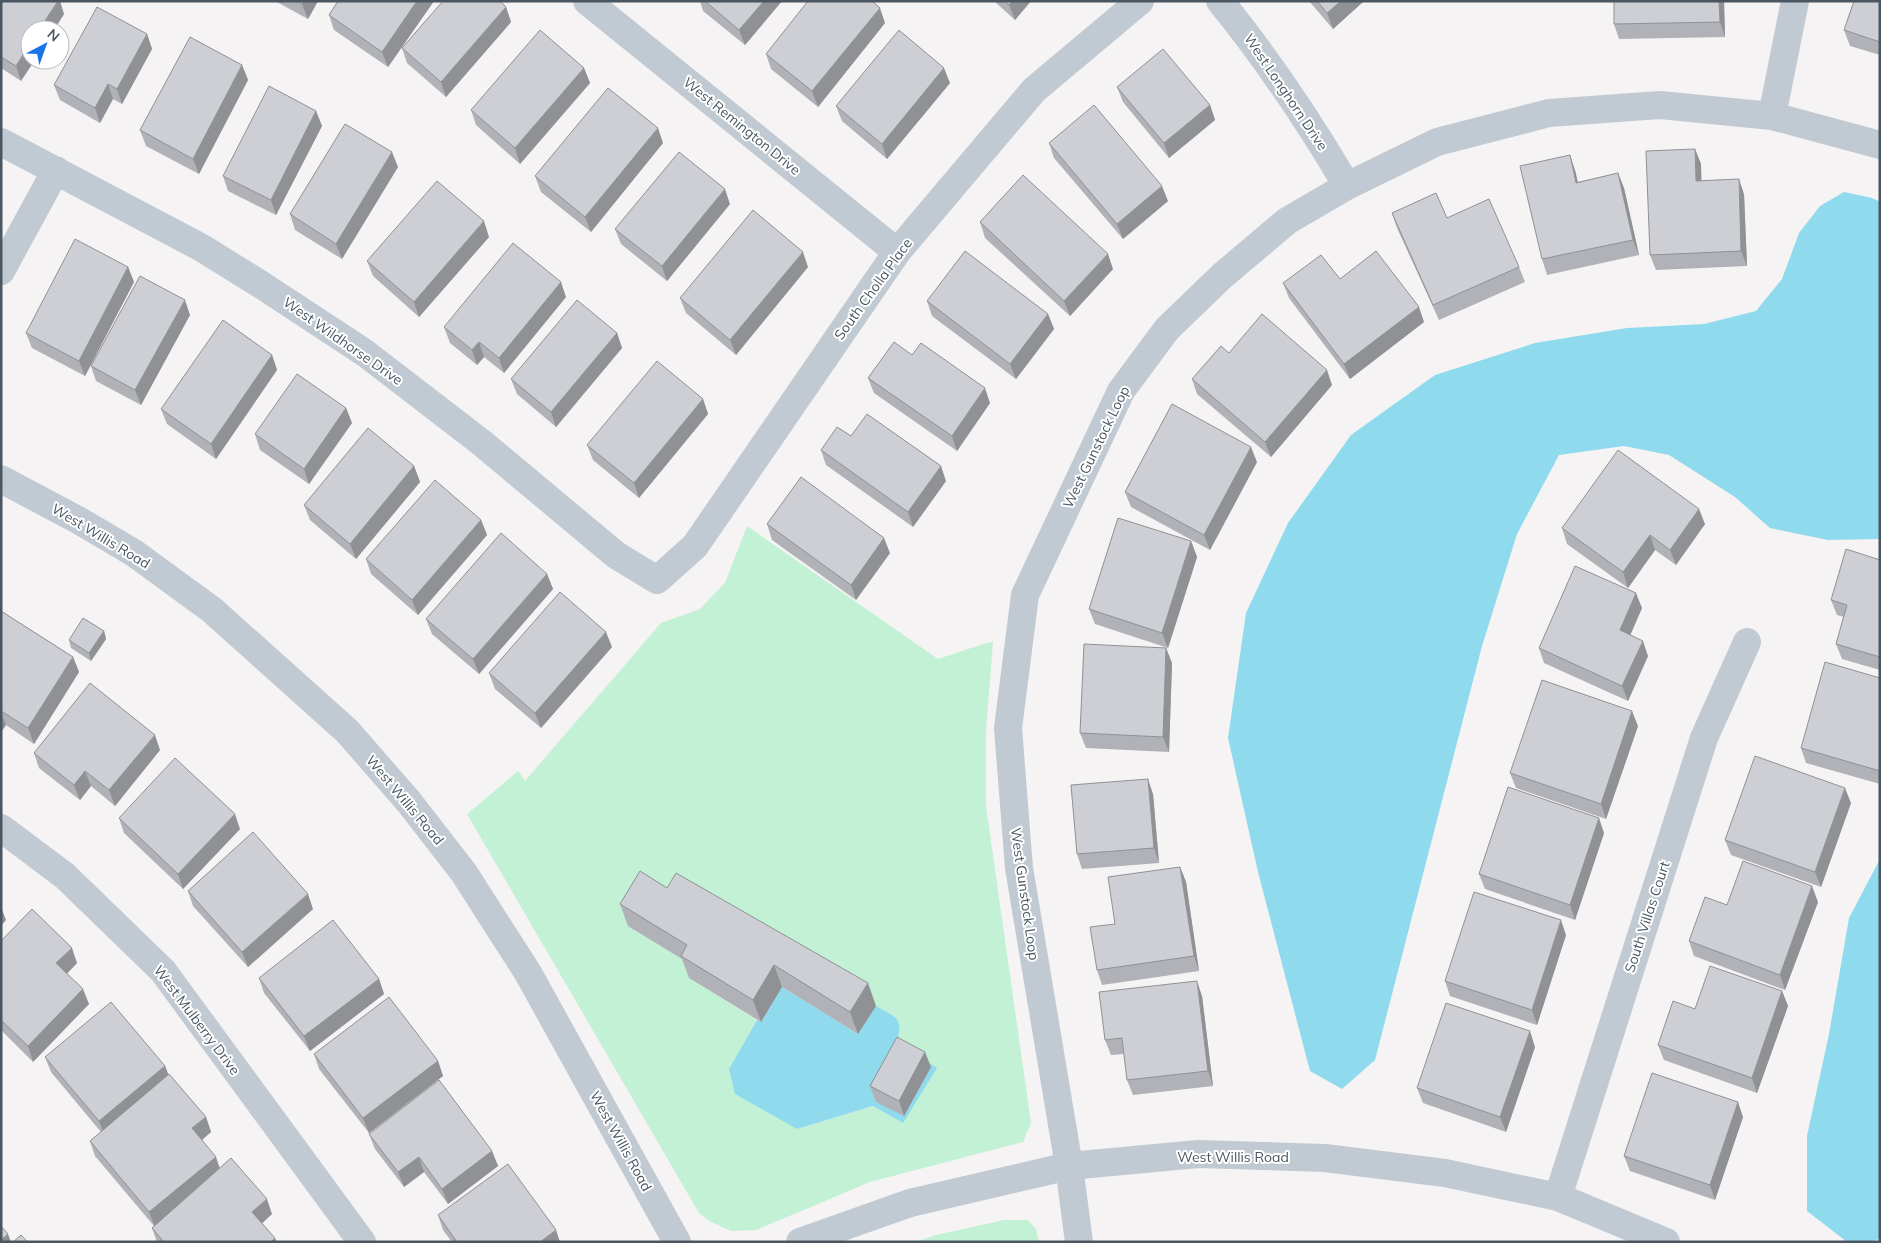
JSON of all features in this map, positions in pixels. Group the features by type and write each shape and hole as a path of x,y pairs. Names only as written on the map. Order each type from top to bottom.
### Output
{"street":[{"name":"West Remington Drive","path":"587,1 897,252"},
{"name":"South Cholla Place","path":"657,580 695,546 897,252 1034,90 1140,1"},
{"name":"West Longhorn Drive","path":"1220,1 1254,43 1318,137 1347,186"},
{"path":"1772,116 1795,1"},
{"name":"West Gunstock Loop","path":"1079,1242 1069,1166 1018,859 1008,728 1025,595 1121,391 1167,330 1222,276 1287,222 1347,186 1437,142 1549,114 1660,105 1772,116 1880,145"},
{"name":"West Wildhorse Drive","path":"1,142 202,248 365,353 482,443 616,555 657,580"},
{"path":"1,271 56,170"},
{"name":"West Willis Road","path":"1,480 78,520 134,553 205,605 353,738 409,802 464,872 528,973 677,1242"},
{"name":"South Villas Court","path":"1558,1197 1704,738 1747,642"},
{"name":"West Mulberry Drive","path":"1,828 64,876 163,971 362,1242"},
{"name":"West Willis Road","path":"800,1242 910,1203 1069,1166 1198,1154 1325,1158 1445,1173 1558,1197 1666,1242"}],"green space":[{"path":"747,526 938,659 993,642 986,730 986,806 1031,1123 1023,1142 870,1182 756,1230 731,1231 709,1221 699,1213 467,814 518,771 525,781 661,623 700,609 725,583","holes":["684,895 896,1018 904,1123 873,1106 797,1129 729,1069 757,1020 689,978 695,967"]},
{"path":"1004,1220 1028,1220 1036,1229 1039,1242 915,1242 936,1235"}],"water":[{"path":"1844,192 1872,198 1880,202 1880,539 1828,540 1770,528 1735,497 1669,455 1624,446 1559,455 1517,534 1482,646 1375,1060 1342,1089 1310,1071 1258,872 1228,738 1246,613 1288,523 1351,435 1435,375 1535,343 1627,328 1704,324 1756,311 1782,279 1799,233 1820,206"},
{"path":"1880,859 1880,1239 1867,1242 1847,1242 1807,1211 1807,1136 1829,1034 1849,918"},
{"path":"782,987 858,1034 876,1006 896,1019 899,1027 897,1042 937,1068 903,1123 873,1106 797,1129 735,1094 729,1069 757,1020 761,1022"}],"building":[{"path":"1,1 58,1 46,20 20,20 20,60 16,66 1,57"},
{"path":"338,1 417,1 382,52 329,15"},
{"path":"443,1 500,1 506,7 441,82 402,48"},
{"path":"705,1 764,1 739,30"},
{"path":"808,1 872,1 880,8 812,91 766,54"},
{"path":"1317,1 1341,1 1327,13"},
{"path":"1614,1 1719,1 1720,22 1614,24"},
{"path":"1854,1 1880,1 1880,42 1844,30"},
{"path":"97,7 147,34 117,89 108,84 95,108 54,85 62,70 70,70 70,56"},
{"path":"540,30 584,68 515,148 471,110"},
{"path":"899,30 944,68 882,144 836,106"},
{"path":"190,37 242,65 193,159 140,130"},
{"path":"1163,49 1210,105 1164,143 1117,87"},
{"path":"269,86 316,111 271,200 223,176"},
{"path":"608,88 658,128 585,217 535,176"},
{"path":"1094,105 1162,186 1117,224 1049,143"},
{"path":"345,124 392,152 336,244 290,214"},
{"path":"1695,149 1696,181 1739,179 1741,251 1650,255 1646,151"},
{"path":"679,152 725,189 662,266 615,229"},
{"path":"1570,155 1576,183 1618,173 1633,240 1542,259 1520,166"},
{"path":"1023,175 1108,254 1064,301 980,222"},
{"path":"437,181 484,221 414,302 367,261"},
{"path":"1436,193 1447,218 1489,199 1519,267 1433,305 1392,213"},
{"path":"753,210 803,252 730,340 680,298"},
{"path":"75,239 128,267 79,361 26,333"},
{"path":"513,243 561,282 499,358 479,342 472,350 444,327"},
{"path":"965,251 1048,314 1010,364 927,301"},
{"path":"1376,251 1419,307 1344,364 1283,283 1321,255 1340,279"},
{"path":"140,276 185,300 135,390 91,366"},
{"path":"577,300 617,333 551,412 511,379"},
{"path":"1262,314 1327,370 1265,442 1192,379 1221,346 1229,353"},
{"path":"223,320 272,355 211,444 161,409"},
{"path":"894,342 912,355 921,343 985,388 952,436 868,378"},
{"path":"657,361 703,399 634,483 587,445"},
{"path":"297,374 346,408 304,469 255,434"},
{"path":"1172,404 1251,447 1204,535 1125,492"},
{"path":"867,414 941,466 908,512 821,450 837,427 851,436"},
{"path":"368,428 414,466 350,544 304,505"},
{"path":"1618,450 1699,509 1670,550 1650,535 1623,572 1562,528"},
{"path":"801,477 884,538 851,585 767,524"},
{"path":"435,480 481,520 412,600 366,559"},
{"path":"1118,518 1191,541 1162,633 1089,609"},
{"path":"501,533 547,574 473,659 426,619"},
{"path":"1846,549 1880,560 1880,657 1836,644 1847,605 1831,600"},
{"path":"1575,566 1636,593 1620,630 1643,641 1622,686 1539,648"},
{"path":"560,592 606,632 535,713 489,673"},
{"path":"1,611 73,657 28,728 1,711"},
{"path":"83,618 104,631 89,653 69,640"},
{"path":"1084,644 1166,648 1163,737 1080,733"},
{"path":"1825,662 1880,678 1880,771 1801,748"},
{"path":"1542,680 1632,711 1601,804 1510,773"},
{"path":"90,683 155,735 109,790 85,771 74,785 34,753"},
{"path":"1755,756 1845,788 1815,872 1725,840"},
{"path":"175,758 235,814 178,874 119,818"},
{"path":"1148,779 1154,848 1077,854 1071,785"},
{"path":"1508,787 1599,818 1570,905 1479,874"},
{"path":"253,832 308,894 242,952 188,891"},
{"path":"1743,861 1812,886 1780,975 1689,941 1705,897 1727,905"},
{"path":"1180,867 1194,956 1097,970 1090,927 1115,924 1108,877"},
{"path":"640,871 667,888 676,873 868,983 850,1012 774,965 753,1000 681,956 687,945 620,904"},
{"path":"1474,892 1561,920 1532,1010 1445,981"},
{"path":"32,909 72,948 56,963 83,989 28,1046 1,1020 1,941"},
{"path":"333,920 379,979 304,1036 259,978"},
{"path":"1710,966 1782,991 1752,1078 1658,1045 1673,1001 1695,1009"},
{"path":"1197,981 1208,1071 1127,1080 1122,1038 1105,1040 1099,992"},
{"path":"389,997 438,1061 363,1118 314,1054"},
{"path":"111,1002 165,1066 99,1121 45,1057"},
{"path":"1446,1003 1530,1031 1500,1117 1417,1088"},
{"path":"897,1037 925,1052 899,1101 870,1086"},
{"path":"1652,1073 1738,1102 1710,1185 1624,1156"},
{"path":"169,1074 206,1117 192,1128 216,1157 149,1212 90,1141"},
{"path":"439,1080 492,1151 442,1189 419,1157 398,1172 369,1134"},
{"path":"231,1158 267,1199 252,1212 275,1238 271,1242 164,1242 152,1228"},
{"path":"508,1164 556,1230 540,1242 457,1242 438,1215"},
{"path":"1,1226 8,1234 1,1240"},
{"path":"21,1235 28,1242 13,1242"}]}
